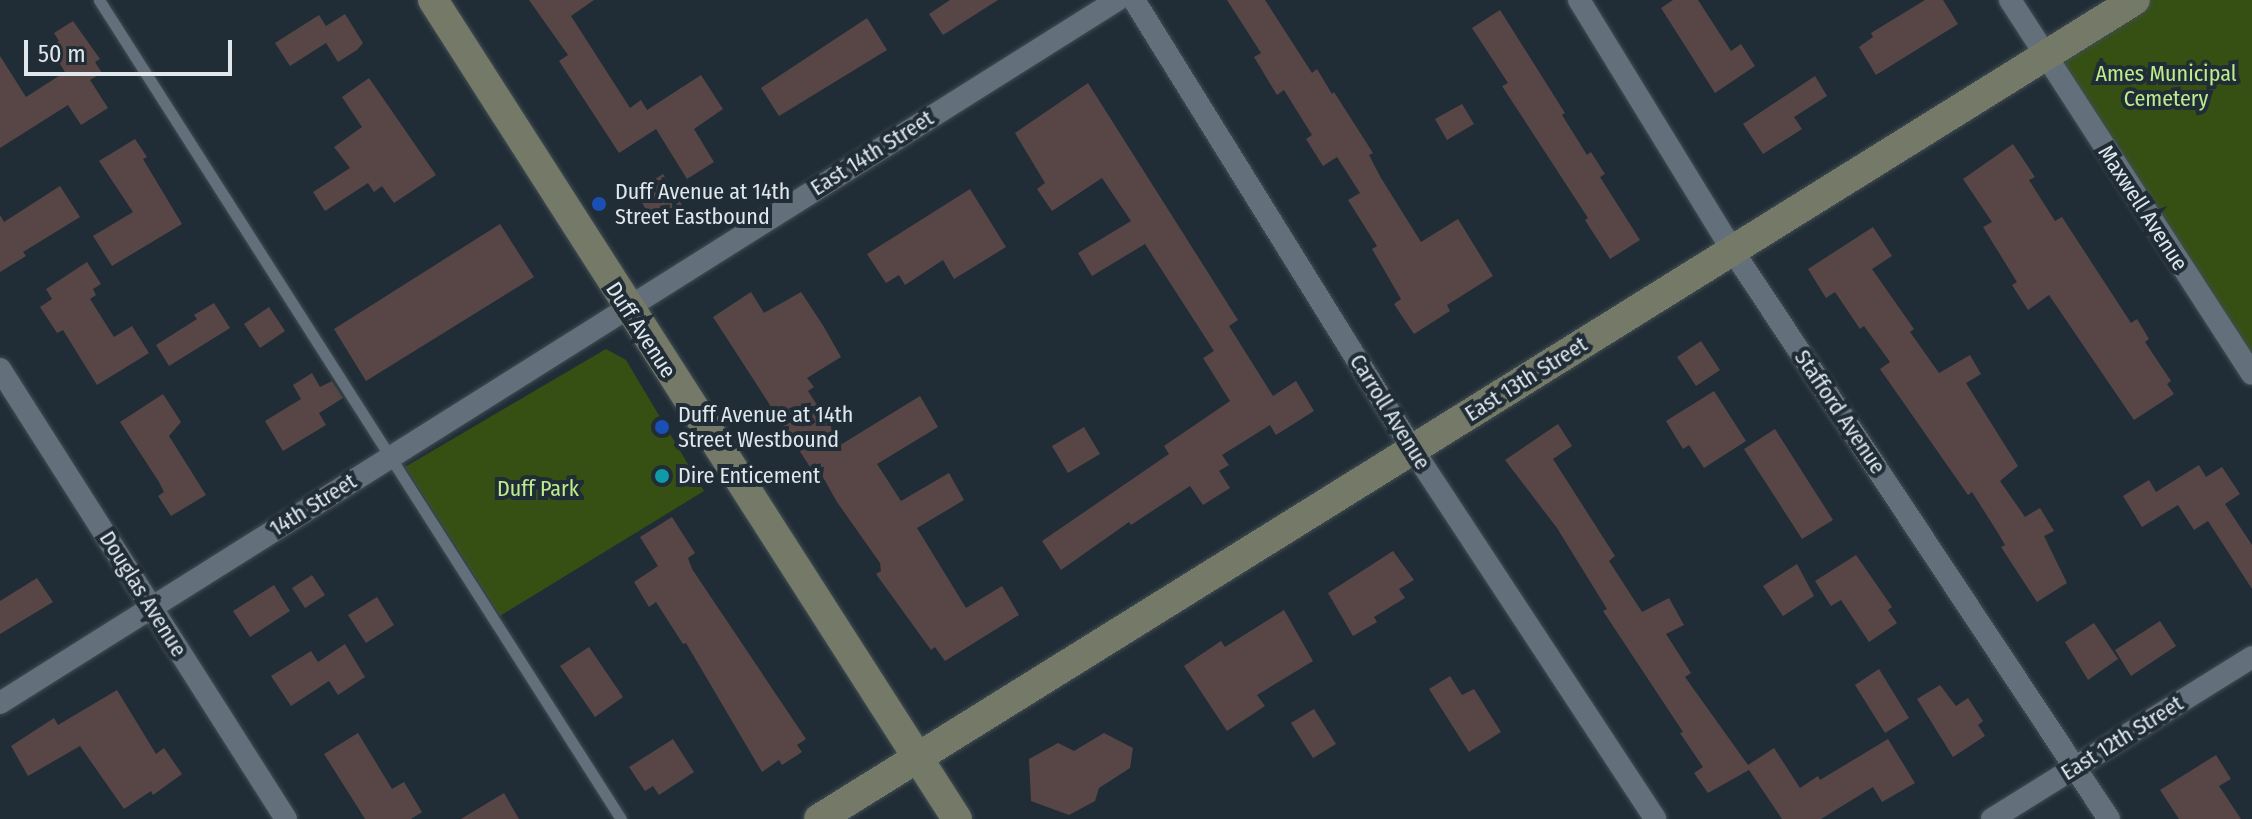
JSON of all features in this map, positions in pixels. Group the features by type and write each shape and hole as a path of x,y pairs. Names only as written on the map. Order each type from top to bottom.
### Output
{"main road":[{"name":"Duff Avenue","path":"433,0 626,307 957,819"},
{"name":"East 13th Street","path":"819,819 2135,0"}],"street":[{"name":"East 14th Street","path":"626,307 1117,0"},
{"name":"Carroll Avenue","path":"1134,0 1413,450 1655,819"},
{"name":"Stafford Avenue","path":"1579,0 1733,251 2109,819"},
{"name":"Maxwell Avenue","path":"2010,0 2252,374"},
{"name":"14th Street","path":"0,703 626,307"},
{"name":"Douglas Avenue","path":"0,369 286,819"},
{"name":"East 12th Street","path":"1992,819 2252,657"}],"lane":[{"path":"99,0 388,458 621,819"}],"green space":[{"name":"Ames Municipal Cemetery","path":"2135,0 2252,0 2252,374 2044,56"},
{"name":"Duff Park","path":"606,349 626,360 704,491 500,616 405,467"}],"building":[{"path":"529,0 594,0 571,16 630,108 641,100 647,110 701,75 723,109 694,129 714,162 687,179 656,129 619,153 559,61 568,55"},
{"path":"950,0 998,0 943,35 929,14"},
{"path":"1227,0 1265,0 1312,73 1317,69 1332,94 1334,92 1373,153 1369,155 1381,178 1421,242 1458,219 1493,276 1447,305 1450,311 1414,334 1394,304 1401,299 1372,249 1377,246 1348,200 1360,193 1337,157 1323,166 1306,139 1312,135 1284,90 1277,95 1254,57 1261,53"},
{"path":"1673,0 1698,0 1731,51 1741,44 1755,66 1715,93 1661,8"},
{"path":"1925,0 1943,0 1958,24 1876,75 1859,47 1873,37 1871,33"},
{"path":"1500,10 1565,113 1562,115 1587,155 1591,152 1605,174 1600,177 1640,240 1610,259 1585,220 1588,218 1502,86 1508,83 1472,28"},
{"path":"345,14 363,43 338,62 326,43 290,66 275,43 319,15 326,26"},
{"path":"867,18 887,50 779,116 761,88"},
{"path":"73,21 100,59 95,62 102,73 90,80 108,108 81,125 68,105 0,148 0,56 26,97 65,72 49,47 59,41 54,33"},
{"path":"1815,76 1827,96 1794,117 1802,129 1763,154 1743,124"},
{"path":"369,78 436,175 394,203 382,186 374,192 368,183 325,211 313,192 350,168 334,147 362,127 342,97"},
{"path":"1088,83 1238,320 1229,326 1273,396 1296,381 1314,411 1276,435 1270,425 1222,455 1229,465 1219,471 1230,488 1203,505 1190,486 1131,525 1129,522 1061,570 1042,541 1169,454 1164,446 1230,401 1203,358 1214,351 1145,244 1092,276 1078,253 1131,221 1102,178 1052,211 1037,189 1045,183 1015,133"},
{"path":"1462,104 1474,124 1447,140 1435,119"},
{"path":"135,139 147,157 143,159 182,224 112,266 93,236 133,212 99,161"},
{"path":"2013,144 2035,177 2029,180 2055,221 2062,217 2131,323 2137,319 2149,339 2145,342 2171,381 2167,384 2174,394 2134,420 2049,295 2028,310 2012,285 2017,282 1983,227 1992,222 1963,179"},
{"path":"663,174 682,205 654,222 635,192"},
{"path":"60,186 80,217 23,252 26,256 0,272 0,215 4,222"},
{"path":"970,189 1006,247 954,279 943,260 905,285 899,275 886,283 867,254"},
{"path":"500,224 534,277 366,381 334,329"},
{"path":"1873,227 1892,256 1872,269 1914,329 1910,332 1939,373 1970,355 1981,374 1966,383 2018,466 2000,481 2025,517 2040,508 2054,531 2044,536 2067,583 2037,602 2001,547 2005,545 1972,492 1968,495 1880,369 1890,362 1864,326 1860,329 1835,292 1826,298 1808,269"},
{"path":"87,262 101,284 93,289 96,295 90,299 114,337 132,326 149,353 97,385 63,330 57,333 40,307 52,299 46,289"},
{"path":"751,292 764,313 801,292 824,327 841,357 807,378 814,387 808,391 842,444 920,396 938,427 877,464 901,501 949,473 964,500 917,528 966,608 1002,586 1019,615 945,661 935,647 931,650 876,574 881,571 880,563 837,502 815,463 810,467 713,317"},
{"path":"214,303 230,328 169,366 156,345 197,319 194,315"},
{"path":"269,307 285,331 260,348 244,324"},
{"path":"1701,341 1720,370 1696,386 1677,357"},
{"path":"312,373 320,387 332,381 343,398 319,413 326,425 283,451 265,421 301,399 293,385"},
{"path":"1714,391 1746,441 1704,468 1689,445 1683,449 1666,421"},
{"path":"163,394 181,422 169,436 206,495 171,516 158,496 164,492 159,482 120,422"},
{"path":"1558,424 1572,446 1553,459 1615,556 1609,561 1642,612 1669,598 1684,625 1666,634 1691,673 1685,677 1748,765 1774,748 1800,788 1818,776 1820,780 1888,739 1915,783 1882,802 1873,787 1821,819 1782,819 1749,770 1708,793 1694,773 1703,767 1680,733 1683,732 1603,611 1607,609 1557,528 1505,460"},
{"path":"1084,427 1100,454 1068,473 1052,446"},
{"path":"1775,429 1833,520 1802,539 1744,449"},
{"path":"2199,465 2206,477 2222,467 2240,494 2225,504 2252,545 2252,589 2208,521 2194,530 2178,505 2142,527 2123,496 2149,480 2156,492"},
{"path":"672,517 695,553 688,558 692,569 806,739 797,745 802,752 782,765 779,760 762,772 686,643 683,644 656,602 649,607 634,582 658,566 640,537"},
{"path":"1393,551 1414,580 1399,589 1405,598 1374,617 1377,622 1353,636 1328,593"},
{"path":"1856,555 1892,607 1888,610 1897,623 1869,642 1841,600 1831,606 1815,581"},
{"path":"1797,564 1814,596 1783,616 1763,586"},
{"path":"312,575 325,595 305,608 292,588"},
{"path":"37,578 53,602 0,634 0,601"},
{"path":"274,585 290,611 250,637 233,611"},
{"path":"377,597 394,625 366,643 348,615"},
{"path":"1284,610 1313,661 1257,695 1265,706 1227,731 1184,666 1221,641 1225,647"},
{"path":"2160,621 2176,646 2131,676 2115,650"},
{"path":"2094,623 2118,659 2088,680 2065,642"},
{"path":"345,644 365,677 338,695 329,681 291,706 271,676 311,651 318,662"},
{"path":"589,647 623,697 595,717 560,666"},
{"path":"1879,669 1909,718 1885,733 1855,685"},
{"path":"1450,676 1462,695 1474,689 1501,732 1469,752 1429,689"},
{"path":"1940,685 1956,706 1968,698 1983,721 1978,725 1985,736 1953,757 1917,699"},
{"path":"117,690 156,754 164,748 182,774 153,795 151,791 124,809 80,746 28,776 11,746 54,718 58,725"},
{"path":"1314,709 1336,744 1313,758 1291,723"},
{"path":"358,733 392,789 404,782 422,812 411,819 365,819 324,754"},
{"path":"1104,733 1133,748 1130,768 1099,788 1095,801 1069,815 1031,801 1029,759 1058,743 1074,751"},
{"path":"673,739 694,772 659,795 653,786 645,791 629,767"},
{"path":"2216,755 2231,779 2219,786 2241,819 2179,819 2160,790"},
{"path":"504,793 519,819 461,819"}],"place":[{"name":"Duff Avenue at 14th Street Eastbound","path":"599,204"},
{"name":"Duff Avenue at 14th Street Westbound","path":"662,427"},
{"name":"Dire Enticement","path":"662,476"}]}
